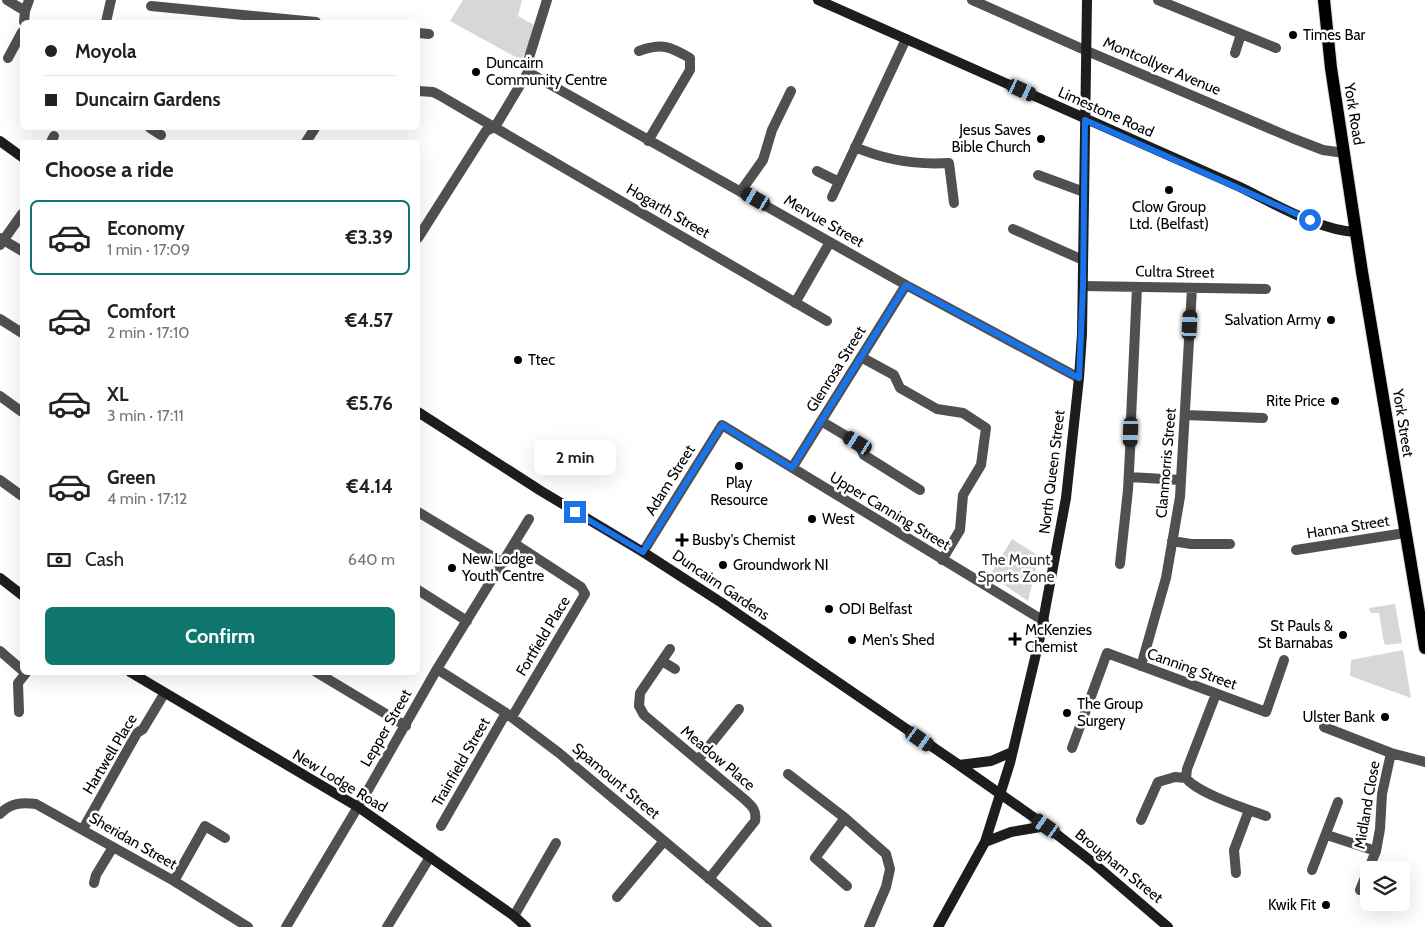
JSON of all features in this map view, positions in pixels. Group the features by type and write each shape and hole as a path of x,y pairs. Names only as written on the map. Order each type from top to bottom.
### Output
{"main road":[{"name":"York Road","path":"1324,0 1331,68 1356,232"},
{"name":"York Street","path":"1356,232 1425,648"}],"street":[{"path":"7,0 24,11"},
{"path":"24,20 24,11 29,0"},
{"path":"106,20 111,0"},
{"path":"420,235 486,131 495,127 528,72 527,64 547,0"},
{"name":"Limestone Road","path":"818,0 1302,217 1343,232 1356,232"},
{"name":"Montcollyer Avenue","path":"972,0 1305,143 1323,150 1344,153"},
{"name":"North Queen Street","path":"938,927 985,842 1000,794 1044,621 1066,498 1079,378 1083,286 1087,0"},
{"path":"1158,0 1276,48"},
{"path":"151,6 295,20"},
{"path":"420,33 429,34"},
{"path":"1236,53 1241,34"},
{"path":"8,58 20,36"},
{"path":"832,197 906,39"},
{"path":"639,51 654,46 669,47 690,58 690,70 648,141"},
{"name":"Mervue Street","path":"528,72 906,285 1079,378"},
{"name":"Hogarth Street","path":"420,91 433,92 495,127 827,321"},
{"path":"741,191 763,160 772,130 791,91"},
{"path":"153,130 161,135"},
{"path":"0,141 20,156"},
{"path":"855,147 870,154 890,159 928,164 949,163 954,203"},
{"path":"817,172 839,182"},
{"path":"1038,175 1084,192"},
{"path":"20,216 1,240 20,250"},
{"path":"1013,229 1083,260"},
{"path":"795,303 830,242"},
{"name":"Glenrosa Street","path":"792,468 906,285"},
{"name":"Cultra Street","path":"1083,286 1266,289"},
{"path":"1131,419 1137,287"},
{"name":"Clanmorris Street","path":"1141,666 1166,578 1180,496 1192,288"},
{"path":"0,319 20,333"},
{"path":"861,357 894,375 900,388 937,409 963,413 986,428 981,465 963,495 960,530 942,560"},
{"path":"0,396 20,411"},
{"name":"Duncairn Gardens","path":"420,413 541,492 643,552 730,609 1000,794"},
{"path":"1185,415 1263,418"},
{"path":"821,421 858,443 864,455 920,490"},
{"name":"Upper Canning Street","path":"722,425 1044,621"},
{"name":"Adam Street","path":"643,552 722,425"},
{"path":"1120,564 1129,476 1131,432"},
{"path":"1129,476 1182,480"},
{"path":"0,480 20,495"},
{"path":"420,513 503,563"},
{"name":"Lepper Street","path":"286,927 406,726 437,669 529,519"},
{"name":"Hanna Street","path":"1296,550 1405,533"},
{"path":"1172,541 1191,544 1230,544"},
{"name":"Fortfield Place","path":"509,715 585,594 581,587 515,544"},
{"path":"0,578 20,593"},
{"path":"420,591 467,620"},
{"name":"Meadow Place","path":"670,648 640,693 639,706 644,716 754,807 756,814 755,821 709,879"},
{"path":"0,651 20,668"},
{"name":"Canning Street","path":"1072,748 1107,653 1266,712 1284,660"},
{"path":"662,661 675,669"},
{"name":"Spamount Street","path":"437,669 509,715 559,753 767,927"},
{"path":"19,712 18,683 24,675"},
{"name":"New Lodge Road","path":"135,675 358,807 430,856 514,916 526,927"},
{"path":"321,675 406,726"},
{"name":"Hartwell Place","path":"83,829 138,733 143,729 164,694"},
{"path":"1216,694 1186,778 1190,784 1206,792 1266,816"},
{"path":"698,760 740,709"},
{"name":"Trainfield Street","path":"441,826 509,715"},
{"path":"1324,728 1391,753 1425,762"},
{"path":"959,765 991,760 1012,752"},
{"name":"Midland Close","path":"1372,861 1376,851 1382,794 1391,753"},
{"path":"788,774 845,818 886,854 890,869 886,887 869,927"},
{"path":"1141,820 1158,782 1176,777 1186,778"},
{"name":"Brougham Street","path":"1000,794 1046,826 1091,861 1168,927"},
{"name":"Sheridan Street","path":"0,814 7,806 24,802 36,804 174,881 248,927"},
{"path":"1312,870 1327,835 1338,802"},
{"path":"1236,873 1234,850 1249,810"},
{"path":"845,818 815,858 847,886"},
{"path":"174,881 205,826 225,838"},
{"path":"985,842 1011,832 1046,826"},
{"path":"1327,835 1376,851"},
{"path":"617,897 664,841"},
{"path":"514,916 556,843"},
{"path":"94,884 96,876 113,847"},
{"path":"388,927 430,856"}],"green space":[{"path":"463,0 522,0 518,16 534,25 528,47 521,60 450,21"},
{"name":"The Mount Sports Zone","path":"1012,539 1039,556 1028,601 990,575"},
{"path":"1395,604 1402,643 1386,645 1384,643 1379,613 1371,613 1369,608"},
{"path":"1403,650 1411,698 1350,676 1351,660"}],"place":[{"name":"Times Bar","path":"1293,35"},
{"name":"Duncairn Community Centre","path":"476,72"},
{"name":"Jesus Saves Bible Church","path":"1041,139"},
{"name":"Clow Group Ltd. (Belfast)","path":"1169,190"},
{"name":"Salvation Army","path":"1331,320"},
{"name":"Ttec","path":"518,360"},
{"name":"Rite Price","path":"1335,401"},
{"name":"Play Resource","path":"739,466"},
{"name":"West","path":"812,519"},
{"name":"Busby's Chemist","path":"682,540"},
{"name":"Groundwork NI","path":"723,565"},
{"name":"New Lodge Youth Centre","path":"452,568"},
{"name":"ODI Belfast","path":"829,609"},
{"name":"St Pauls & St Barnabas","path":"1343,635"},
{"name":"McKenzies Chemist","path":"1015,639"},
{"name":"Men's Shed","path":"852,640"},
{"name":"The Group Surgery","path":"1067,713"},
{"name":"Ulster Bank","path":"1385,717"},
{"name":"Kwik Fit","path":"1326,905"}],"route":[{"path":"575,512 643,552 722,425 792,468 906,285 1079,378 1083,286 1085,120 1310,220"}]}
